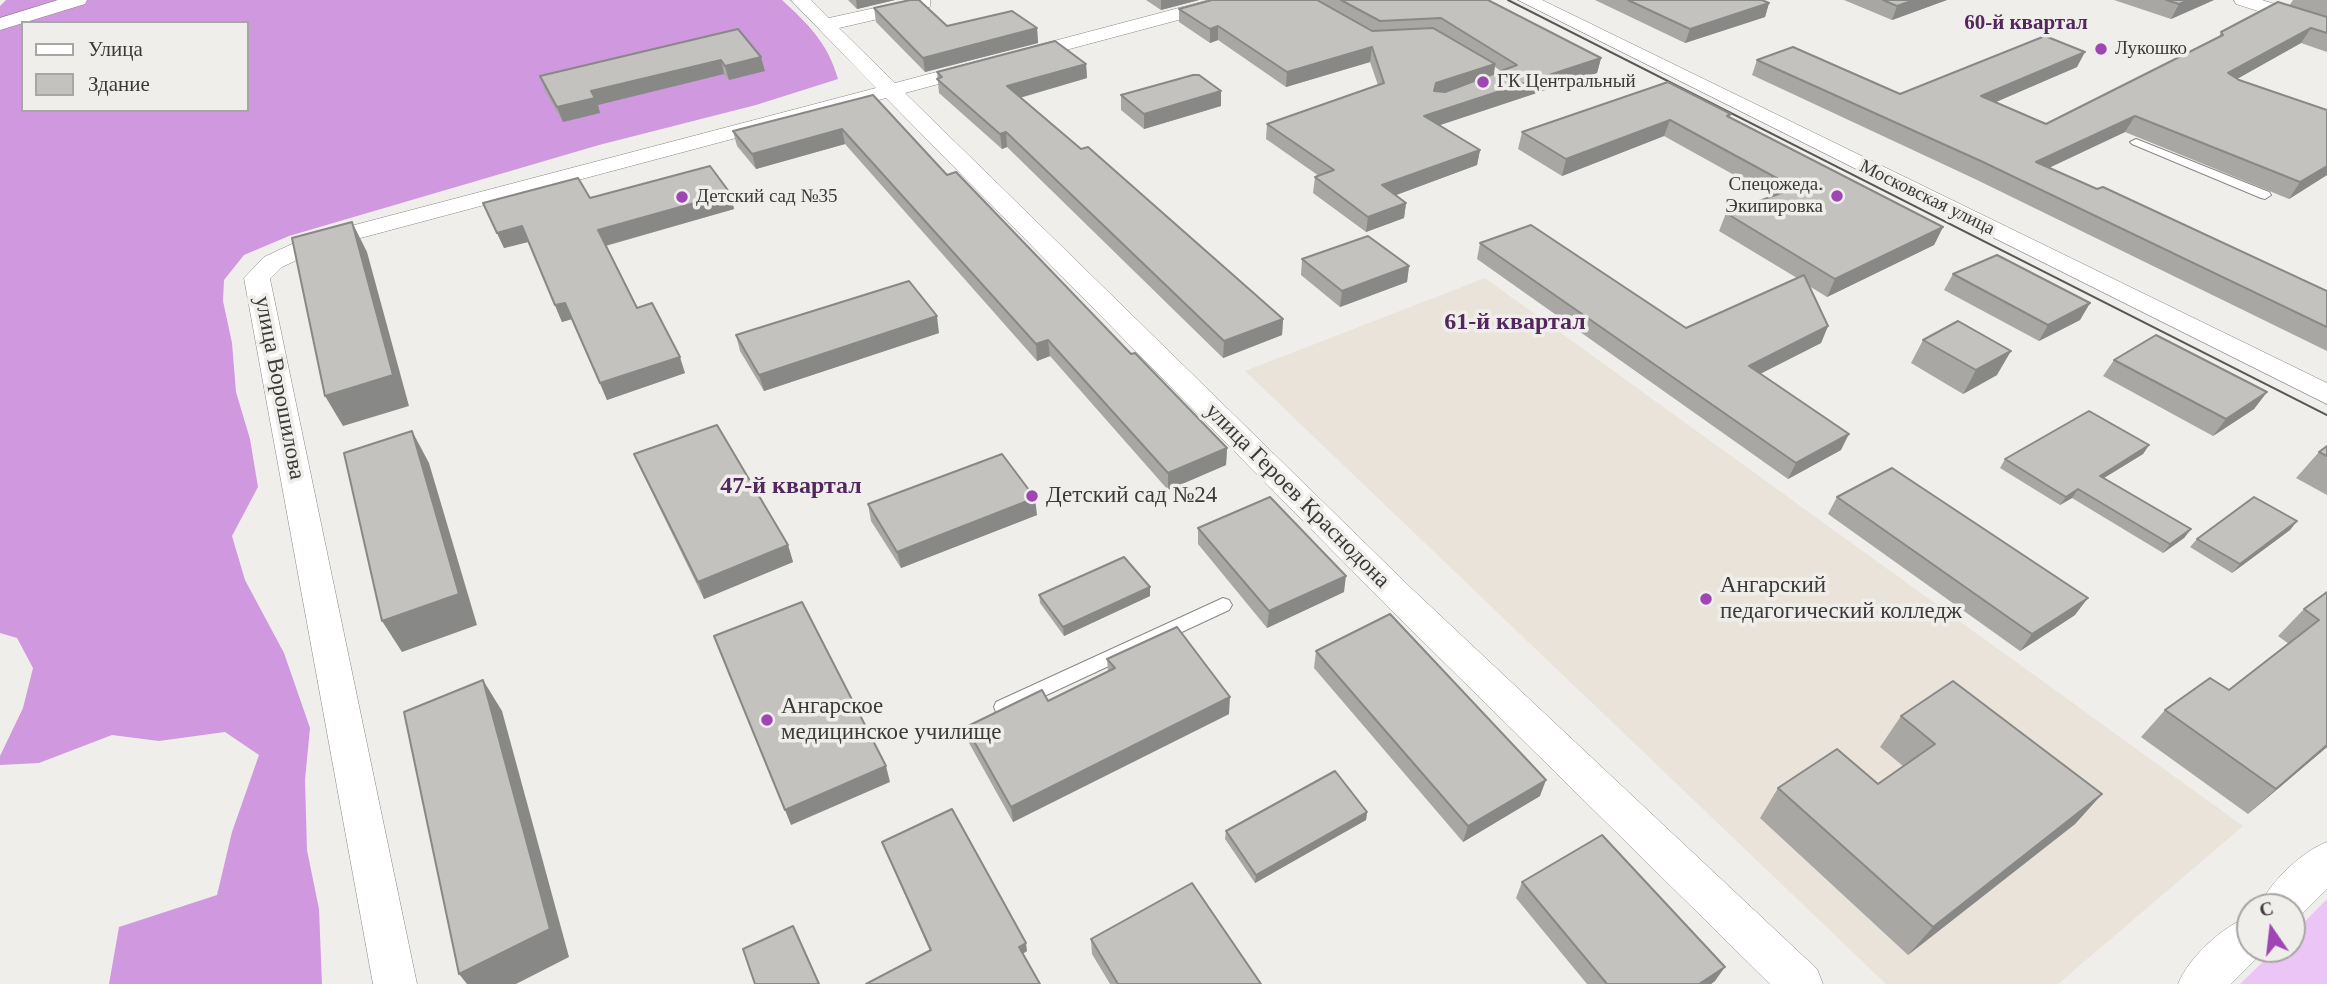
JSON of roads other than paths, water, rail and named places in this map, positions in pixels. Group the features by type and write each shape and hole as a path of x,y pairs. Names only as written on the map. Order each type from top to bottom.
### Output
{"street":[{"path":"0,24 78,0"},
{"name":"улица Героев Краснодона","path":"800,0 1399,597 1801,984"},
{"path":"890,90 1231,0"},
{"name":"Московская улица","path":"1527,0 2327,395"},
{"path":"2243,0 2327,27"},
{"path":"825,25 923,3"},
{"name":"улица Ворошилова","path":"395,984 257,278 273,262 314,243 890,90"},
{"path":"2294,893 2327,861"},
{"path":"2200,984 2236,949"}],"lane":[{"path":"2136,142 2265,195"},
{"path":"1003,707 1223,605"}],"tram line":[{"path":"1508,0 2327,415"}],"place":[{"name":"Лукошко","path":"2101,49"},
{"name":"ГК Центральный","path":"1483,82"},
{"name":"Спецожеда. Экипировка","path":"1837,196"},
{"name":"Детский сад №35","path":"682,197"},
{"name":"Детский сад №24","path":"1032,496"},
{"name":"Ангарский педагогический колледж","path":"1706,599"},
{"name":"Ангарское медицинское училище","path":"767,720"}],"district":[{"name":"60-й квартал","path":"2026,24"},
{"name":"61-й квартал","path":"1515,323"},
{"name":"47-й квартал","path":"791,487"}]}
